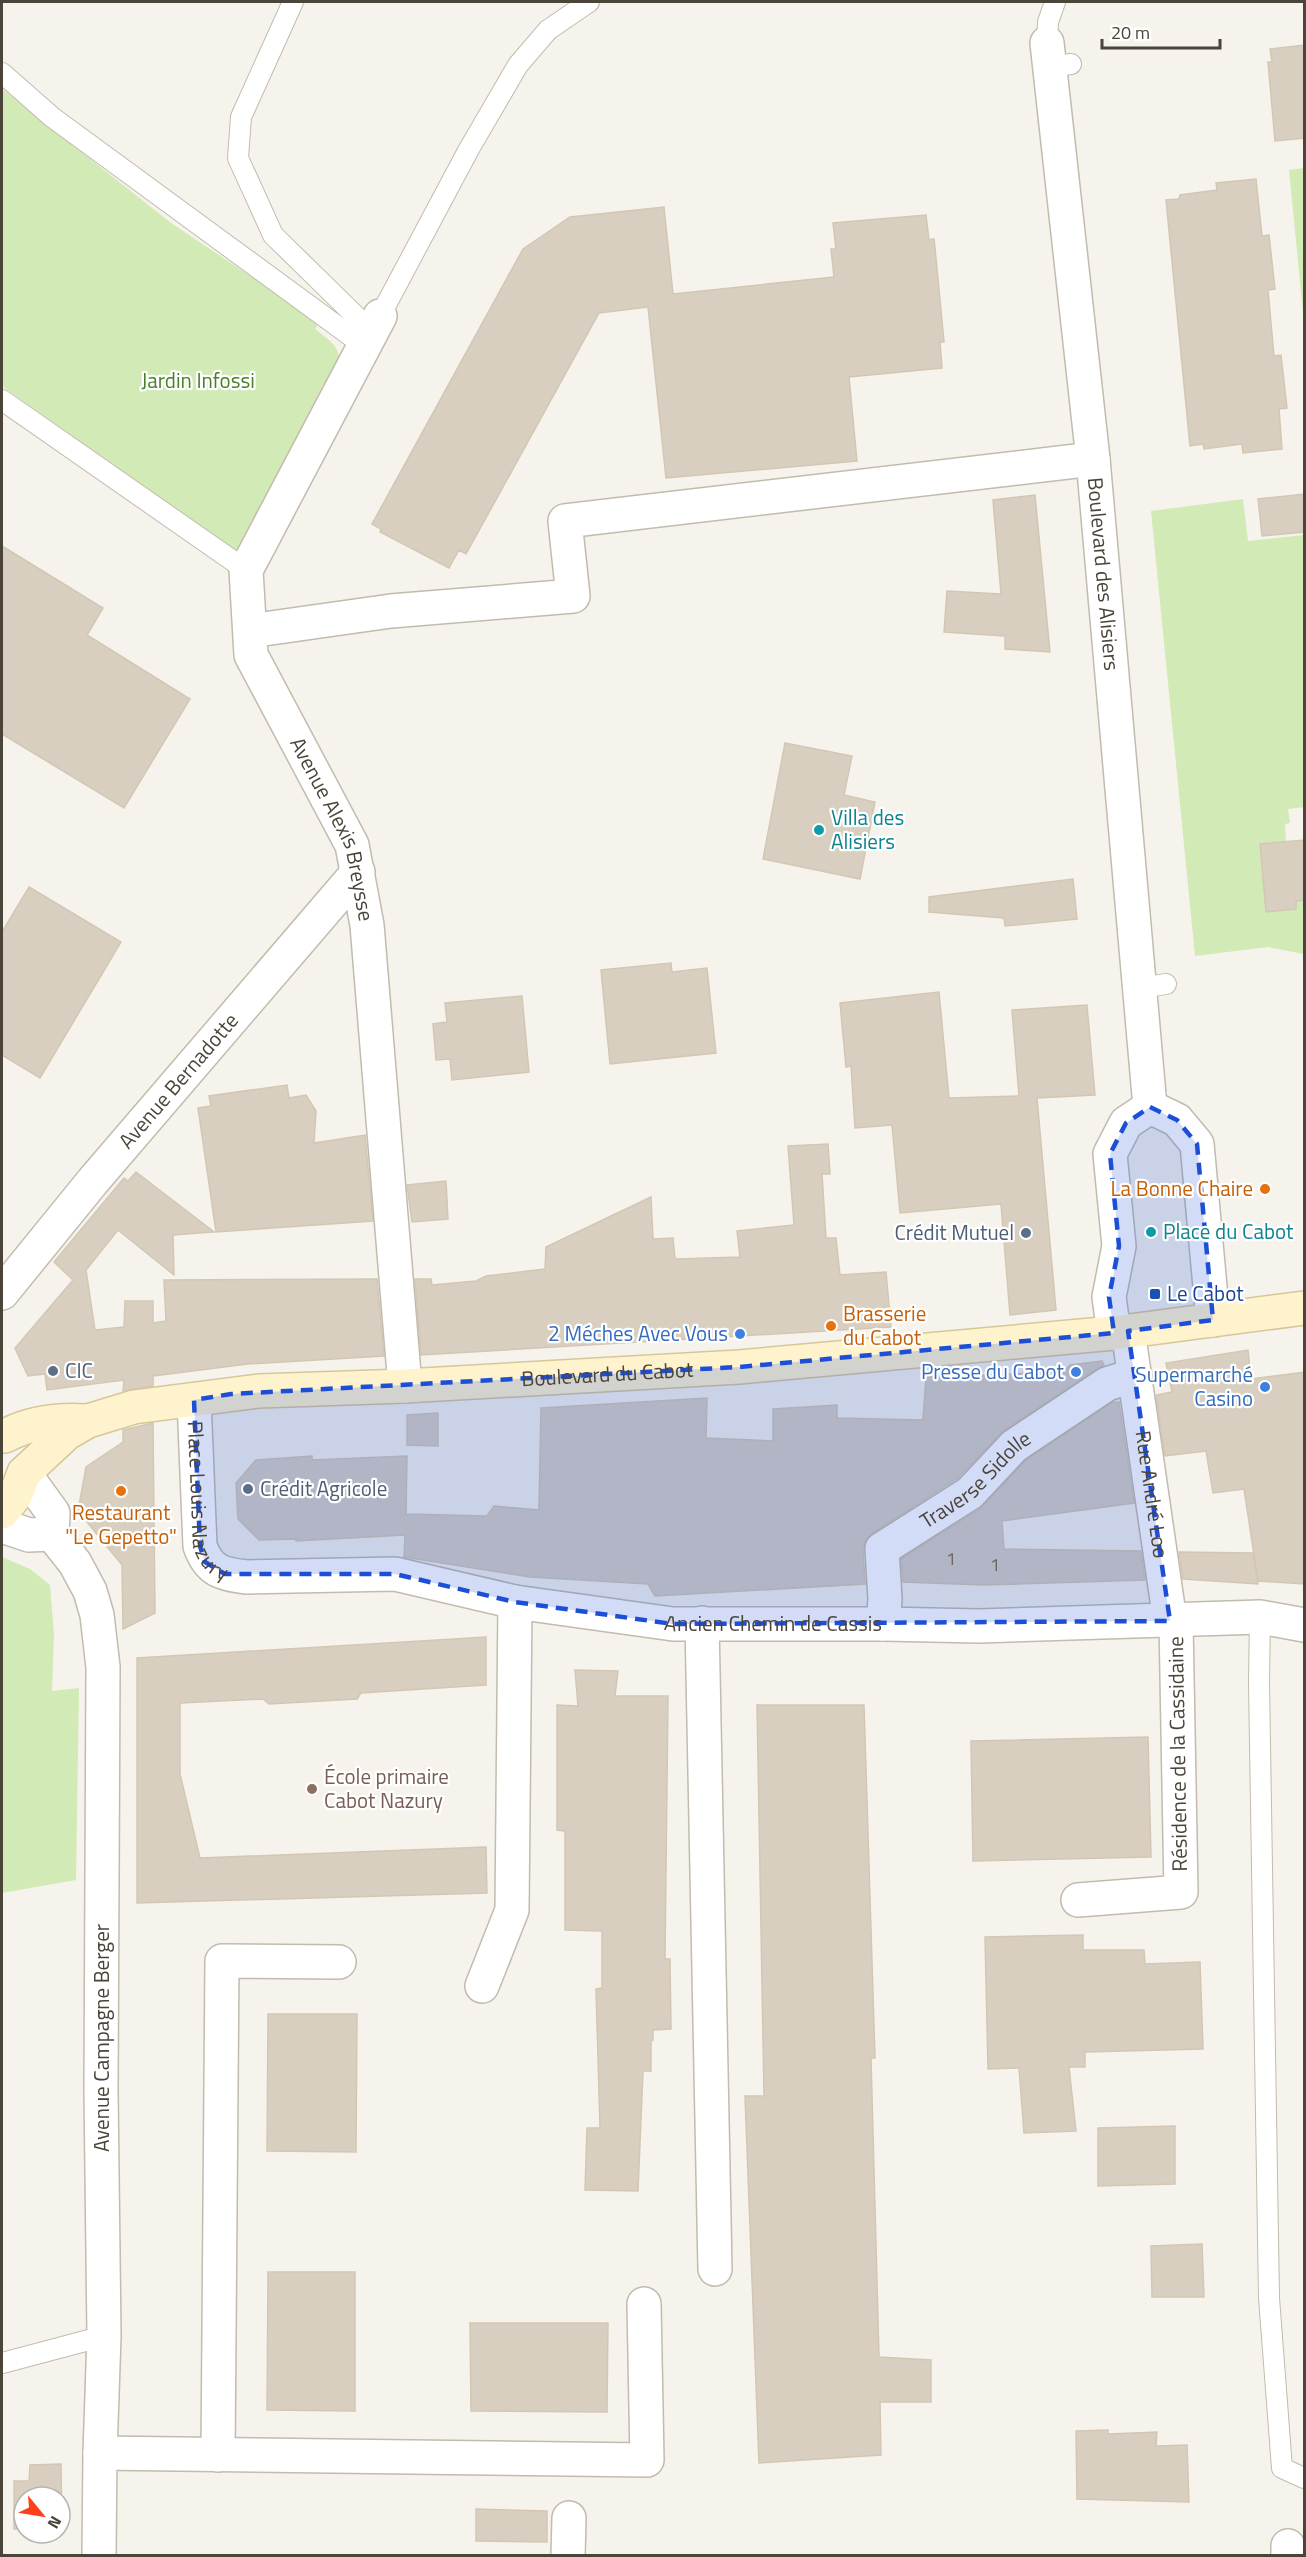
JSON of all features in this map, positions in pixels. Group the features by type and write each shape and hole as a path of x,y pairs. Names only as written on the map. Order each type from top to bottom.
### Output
{"street":[{"name":"Boulevard des Alisiers","path":"1055,58 1093,459 1153,986 1150,1107"},
{"path":"246,570 371,330"},
{"path":"250,631 391,611 573,596 565,521 1093,459"},
{"name":"Avenue Alexis Breysse","path":"246,570 251,655 352,845 358,872 366,925 405,1386"},
{"name":"Avenue Bernadotte","path":"2,1293 93,1181 358,872"},
{"path":"1121,1332 1110,1297 1119,1246 1110,1154 1126,1123 1150,1107 1177,1120 1197,1144 1213,1320"},
{"name":"Boulevard du Cabot","path":"24,1473 67,1433 88,1421 134,1407 260,1391 405,1386 739,1367 1121,1332 1305,1308"},
{"name":"Rue André Loo","path":"1121,1332 1135,1375 1173,1621"},
{"name":"Traverse Sidolle","path":"883,1624 885,1599 882,1549 970,1493 1014,1446 1107,1384 1135,1375"},
{"name":"Place Louis Nazury","path":"194,1400 200,1546 206,1562 225,1574 247,1577"},
{"name":"Boulevard du Cabot","path":"3,1435 20,1428 58,1419 88,1421"},
{"path":"2,1512 15,1496 24,1473 13,1446 3,1435"},
{"name":"Avenue Campagne Berger","path":"24,1473 53,1513 52,1534 75,1563 90,1591 97,1616 102,1667 101,2090 104,2336 99,2556"},
{"path":"2,1526 29,1535 52,1534"},
{"name":"Ancien Chemin de Cassis","path":"247,1577 395,1574 515,1602 673,1624 979,1626 1260,1617 1305,1625"},
{"path":"482,1986 512,1910 515,1602"},
{"name":"Résidence de la Cassidaine","path":"1078,1900 1180,1892 1173,1621"},
{"path":"702,1623 715,2269"},
{"path":"218,2455 222,1961 339,1962"},
{"path":"100,2453 647,2460 644,2304"},
{"path":"568,2518 568,2556"}],"lane":[{"path":"293,2 241,117 238,158 273,235 371,330"},
{"path":"371,330 469,149 518,65 549,30 589,2"},
{"path":"1055,2 1048,22 1055,58"},
{"path":"2,73 52,117 371,330"},
{"path":"2,400 246,570"},
{"path":"1260,1617 1259,1683 1269,2298 1282,2468 1305,2478"},
{"path":"2,2363 104,2336"}],"highlighted area":[{"path":"1150,1107 1177,1120 1197,1144 1213,1320 1128,1331 1170,1621 673,1624 515,1602 395,1574 225,1574 205,1562 200,1546 194,1400 231,1394 739,1367 1114,1333 1109,1297 1119,1246 1110,1154 1126,1123"}],"green space":[{"name":"Jardin Infossi","path":"2,89 171,223 319,322 315,329 332,343 338,352 340,363 239,554 2,386"},
{"path":"1304,168 1304,323 1289,170"},
{"path":"1243,499 1248,541 1304,535 1304,807 1288,809 1290,823 1285,824 1286,842 1260,844 1266,912 1296,909 1296,901 1304,900 1304,954 1268,947 1195,956 1151,511"},
{"path":"2,1557 30,1569 50,1585 54,1634 52,1691 79,1688 76,1880 2,1893"}],"building":[{"path":"1305,45 1305,138 1275,141 1268,62 1272,62 1270,49"},
{"path":"1256,179 1262,236 1269,235 1275,289 1268,290 1274,356 1281,355 1287,408 1279,409 1282,449 1243,453 1242,444 1204,449 1203,444 1190,446 1166,200 1179,199 1180,195 1217,190 1216,183"},
{"path":"664,207 673,294 834,277 831,249 836,249 833,223 926,215 929,240 934,239 936,258 944,342 940,342 942,368 849,377 857,461 666,478 648,307 599,313 466,554 459,550 449,568 380,532 381,529 372,524 523,249 570,217"},
{"path":"1305,494 1305,532 1262,536 1258,499"},
{"path":"1035,495 1050,652 1005,649 1005,636 944,632 947,591 1001,594 993,500"},
{"path":"2,546 103,608 87,635 190,699 124,808 2,734"},
{"name":"Villa des Alisiers","path":"785,743 852,756 844,795 875,802 860,879 763,859"},
{"path":"1305,840 1305,900 1296,901 1296,909 1266,912 1260,844"},
{"path":"1073,879 1077,919 1005,926 1004,918 929,912 929,897"},
{"path":"29,887 121,942 40,1078 2,1055 2,932"},
{"path":"671,963 672,972 707,968 716,1053 610,1064 601,970"},
{"path":"939,992 949,1098 1019,1096 1012,1010 1087,1005 1095,1095 1037,1098 1056,1310 1010,1315 1001,1204 900,1213 892,1125 855,1128 851,1066 846,1067 840,1003"},
{"path":"522,996 529,1072 452,1080 450,1059 436,1060 433,1024 447,1022 445,1003"},
{"path":"287,1085 289,1098 306,1095 316,1111 314,1143 365,1135 373,1221 216,1232 198,1108 211,1106 209,1096"},
{"path":"828,1144 830,1174 822,1174 826,1238 836,1238 840,1275 886,1272 891,1327 421,1355 415,1279 431,1279 432,1285 476,1281 486,1276 545,1269 546,1247 651,1197 653,1239 673,1238 675,1259 740,1257 737,1231 794,1225 788,1146"},
{"path":"136,1172 214,1232 173,1235 174,1275 118,1230 86,1270 95,1330 124,1327 125,1301 153,1301 153,1323 166,1321 164,1280 377,1279 384,1356 248,1364 153,1376 153,1386 123,1391 124,1380 47,1390 45,1374 28,1376 15,1348 73,1280 54,1262 124,1178 128,1181"},
{"path":"446,1181 448,1219 412,1222 407,1185"},
{"path":"1248,1350 1251,1379 1305,1372 1305,1584 1258,1581 1244,1489 1213,1493 1206,1451 1165,1456 1156,1395 1172,1392 1166,1363"},
{"path":"1102,1361 1104,1365 1003,1431 958,1478 871,1534 865,1541 863,1550 865,1584 655,1596 648,1584 530,1577 404,1557 405,1535 296,1541 296,1539 259,1540 238,1519 236,1483 256,1460 312,1456 312,1460 407,1456 406,1514 487,1516 494,1506 539,1510 541,1408 707,1398 706,1438 773,1441 773,1409 837,1405 837,1418 923,1420 926,1377 1063,1372 1070,1365"},
{"path":"1113,1402 1119,1402 1134,1503 1002,1521 1004,1549 1141,1551 1145,1580 984,1585 903,1582 901,1559 980,1509 1026,1460"},
{"path":"438,1413 438,1446 407,1445 407,1415"},
{"path":"153,1423 155,1613 123,1629 122,1565 78,1511 86,1467 123,1442 123,1430"},
{"path":"1179,1552 1253,1553 1258,1584 1183,1579"},
{"path":"486,1637 486,1685 361,1693 357,1699 269,1704 263,1699 180,1703 180,1774 200,1858 486,1847 487,1893 137,1903 137,1658"},
{"path":"575,1670 618,1671 615,1696 668,1696 665,1959 670,1959 671,2029 653,2030 651,2071 643,2071 638,2191 585,2190 587,2128 600,2128 596,1989 602,1988 602,1931 565,1930 565,1831 557,1830 557,1705 578,1706"},
{"path":"757,1705 864,1705 875,2058 871,2058 879,2357 931,2360 931,2402 880,2402 881,2455 759,2463 745,2096 764,2096"},
{"path":"1148,1737 1151,1857 973,1861 971,1741"},
{"path":"1083,1935 1083,1950 1144,1950 1145,1964 1200,1962 1203,2049 1085,2052 1085,2067 1069,2067 1076,2131 1024,2133 1019,2068 988,2069 985,1937"},
{"path":"268,2014 357,2014 356,2152 267,2151"},
{"path":"1175,2126 1175,2184 1098,2186 1098,2128"},
{"path":"1202,2244 1204,2297 1152,2297 1151,2246"},
{"path":"268,2272 355,2272 355,2411 267,2410"},
{"path":"470,2323 608,2323 607,2412 471,2411"},
{"path":"1108,2430 1108,2434 1157,2432 1156,2446 1187,2445 1189,2502 1077,2499 1076,2431"},
{"path":"61,2464 61,2485 14,2485 14,2481 29,2481 30,2465"},
{"path":"476,2509 547,2511 547,2542 476,2541"}],"place":[{"name":"Villa des Alisiers","path":"819,830"},
{"name":"La Bonne Chaire","path":"1265,1189"},
{"name":"Place du Cabot","path":"1151,1232"},
{"name":"Crédit Mutuel","path":"1026,1233"},
{"name":"Le Cabot","path":"1155,1294"},
{"name":"Brasserie du Cabot","path":"831,1326"},
{"name":"2 Méches Avec Vous","path":"740,1334"},
{"name":"CIC","path":"53,1371"},
{"name":"Presse du Cabot","path":"1076,1372"},
{"name":"Supermarché Casino","path":"1265,1387"},
{"name":"Crédit Agricole","path":"248,1489"},
{"name":"Restaurant \"Le Gepetto\"","path":"121,1491"},
{"name":"École primaire Cabot Nazury","path":"312,1789"}]}
